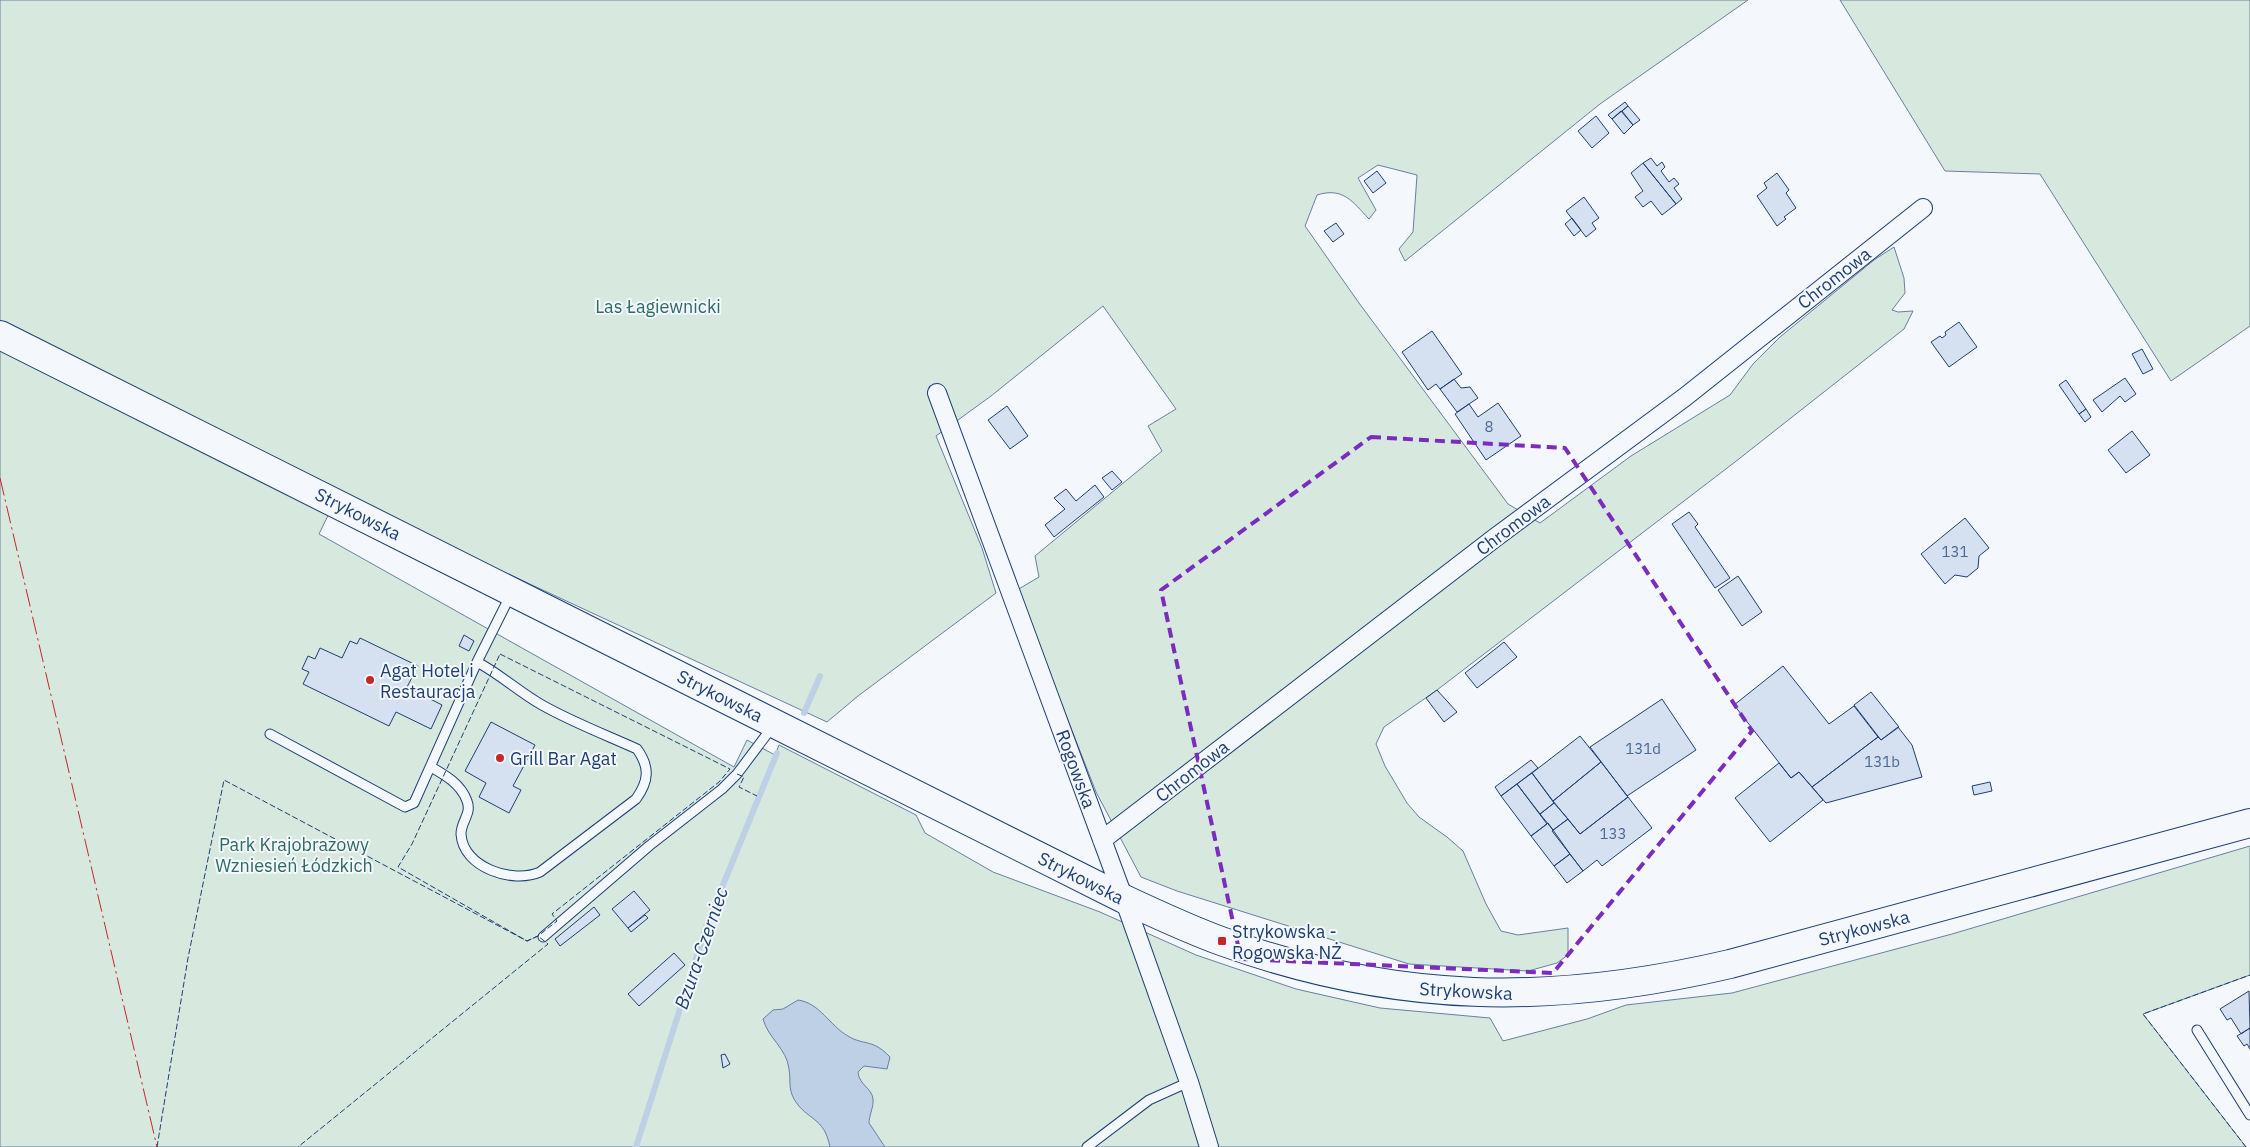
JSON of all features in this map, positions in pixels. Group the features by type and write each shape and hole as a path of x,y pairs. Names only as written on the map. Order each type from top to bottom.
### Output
{"main road":[{"name":"Strykowska","path":"0,335 1124,899 1222,941 1335,975 1412,988 1460,993 1546,993 1652,981 1730,964 2250,823"}],"street":[{"name":"Chromowa","path":"1102,840 1496,537 1685,397 1923,208"},
{"name":"Rogowska","path":"937,393 1124,899 1210,1147"}],"lane":[{"path":"270,734 405,807 414,803 477,662 512,592"},
{"path":"431,767 456,784 465,796 468,815 461,827 461,836 466,850 473,860 495,870 520,876 531,876 540,872 636,799 645,787 647,772 644,759 637,749 543,706 477,662"},
{"path":"543,937 649,846 722,789 737,774 775,724"},
{"path":"2197,1030 2250,1115"},
{"path":"1087,1147 1149,1100 1189,1082"}],"highlighted area":[{"path":"1371,437 1565,448 1752,731 1553,973 1241,959 1161,590"}],"green space":[{"path":"0,0 1748,0 1600,104 1405,261 1399,249 1413,232 1417,175 1378,165 1358,178 1376,210 1369,219 1346,197 1340,194 1326,193 1317,195 1305,226 1359,303 1508,504 1540,523 1631,456 1730,395 1753,364 1780,337 1874,260 1894,247 1904,278 1905,293 1892,310 1898,312 1913,311 1904,329 1735,462 1437,690 1384,727 1376,744 1385,766 1407,803 1419,817 1463,851 1486,904 1501,931 1518,935 1568,928 1568,955 1557,963 1528,971 1409,964 1177,891 1141,877 1096,792 1017,590 1039,577 1035,556 1162,451 1148,426 1176,409 1103,306 991,396 936,436 982,548 996,593 858,696 827,722 338,495 319,534 734,767 747,740 775,755 779,745 916,815 925,833 993,872 1100,912 1196,955 1296,989 1380,1008 1490,1018 1503,1041 1587,1019 1626,1005 1732,993 1952,934 2250,846 2250,975 2143,1014 2246,1147 0,1147"},
{"path":"1840,0 2250,0 2250,326 2171,381 2040,174 1945,171"}],"water":[{"path":"798,1000 813,1005 848,1036 878,1047 890,1057 887,1069 864,1066 858,1072 873,1099 869,1123 885,1147 830,1147 824,1130 794,1099 790,1088 788,1062 765,1026 763,1019 773,1010 783,1009"}],"building":[{"path":"1625,102 1628,106 1612,119 1608,115"},
{"path":"1628,106 1640,120 1633,125 1622,111"},
{"path":"1621,111 1633,125 1624,134 1612,119"},
{"path":"1596,116 1609,133 1592,148 1578,131"},
{"path":"1651,158 1657,166 1662,162 1665,167 1661,171 1669,182 1674,178 1679,184 1674,188 1682,199 1676,204 1643,163"},
{"path":"1643,163 1676,204 1662,215 1651,201 1643,207 1635,197 1643,191 1631,173"},
{"path":"1377,171 1386,183 1373,193 1364,181"},
{"path":"1777,173 1789,190 1786,193 1796,208 1784,217 1786,219 1777,226 1757,196 1767,188 1764,183"},
{"path":"1584,197 1599,218 1592,223 1596,229 1586,237 1566,211"},
{"path":"1572,218 1581,230 1574,236 1565,224"},
{"path":"1336,223 1344,234 1333,242 1324,231"},
{"path":"1959,322 1977,347 1949,367 1931,342 1940,336 1942,338 1946,335 1945,332"},
{"path":"1432,331 1462,374 1440,389 1436,384 1428,390 1402,352"},
{"path":"2142,349 2153,369 2143,374 2132,354"},
{"path":"2125,378 2136,394 2125,402 2120,396 2102,412 2093,400"},
{"path":"1454,379 1461,388 1470,387 1478,398 1457,412 1440,389"},
{"path":"2066,380 2086,409 2079,414 2059,385"},
{"path":"1498,403 1521,436 1486,460 1455,414 1469,404 1478,417"},
{"path":"1007,406 1028,436 1010,449 988,420"},
{"path":"2086,409 2091,417 2085,422 2079,414"},
{"path":"2132,431 2150,455 2126,473 2108,450"},
{"path":"1112,471 1122,482 1112,490 1102,478"},
{"path":"1095,485 1104,497 1054,537 1045,525 1065,509 1054,498 1066,489 1076,501"},
{"path":"1689,512 1698,524 1695,527 1730,578 1715,588 1672,524"},
{"path":"1965,518 1989,548 1979,556 1978,568 1967,577 1955,575 1945,584 1921,554"},
{"path":"1738,576 1762,612 1742,626 1718,590"},
{"path":"464,635 474,641 469,651 459,646"},
{"path":"360,638 418,666 407,687 442,705 431,729 396,712 389,726 303,684 309,672 302,669 308,656 315,659 320,648 342,658 350,641 357,644"},
{"path":"1504,642 1517,657 1477,688 1465,673"},
{"path":"1783,666 1829,724 1854,706 1878,737 1812,787 1799,772 1791,778 1734,705"},
{"path":"1437,690 1457,712 1444,722 1426,698"},
{"path":"1871,692 1899,727 1881,740 1854,705"},
{"path":"1662,699 1696,750 1627,796 1590,747"},
{"name":"Grill Bar Agat","path":"491,722 535,745 513,786 521,790 509,813 479,797 486,783 465,771"},
{"path":"1898,727 1912,745 1922,777 1826,803 1812,787 1878,737 1881,740"},
{"path":"1580,736 1601,762 1553,801 1532,773"},
{"path":"1531,760 1538,768 1501,796 1495,787"},
{"path":"1601,762 1628,797 1580,834 1553,801"},
{"path":"1779,763 1791,778 1799,772 1823,800 1770,842 1735,798"},
{"path":"1532,773 1554,803 1540,814 1517,784"},
{"path":"1990,782 1992,791 1974,795 1972,786"},
{"path":"1517,784 1547,824 1531,836 1501,796"},
{"path":"1628,797 1652,828 1602,866 1597,860 1583,871 1552,831 1568,819 1580,834"},
{"path":"1554,803 1568,819 1553,830 1540,814"},
{"path":"1548,823 1570,854 1554,866 1531,836"},
{"path":"1570,854 1583,871 1567,883 1554,866"},
{"path":"634,891 650,910 628,928 612,909"},
{"path":"594,907 600,915 560,946 555,939"},
{"path":"645,915 648,918 631,932 628,928"},
{"path":"674,953 685,965 639,1006 628,994"},
{"path":"2249,991 2250,1028 2241,1034 2231,1018 2227,1020 2220,1009"},
{"path":"2250,1028 2250,1049 2247,1044 2244,1046 2237,1036"},
{"path":"725,1054 730,1064 723,1068 721,1055"}],"waterway":[{"name":"Bzura-Czerniec","path":"804,713 820,676"},
{"name":"Bzura-Czerniec","path":"636,1147 707,924 777,753"}],"fence":[{"path":"500,654 730,769 719,782 552,914 557,921 538,936 527,941 398,867 412,844 500,654"},
{"path":"737,774 744,777 739,787 757,796"},
{"path":"157,1147 188,958 224,780 527,941 538,936 548,944 298,1147"},
{"path":"2246,1147 2143,1014 2250,975"}],"power":[{"path":"0,478 157,1147"}],"place":[{"name":"Agat Hotel i Restauracja","path":"370,680"},
{"name":"Grill Bar Agat","path":"500,758"},
{"name":"Strykowska - Rogowska NŻ","path":"1222,941"}],"park label":[{"name":"Las Łagiewnicki","path":"658,306"},
{"name":"Park Krajobrazowy Wzniesień Łódzkich","path":"294,854"}]}
